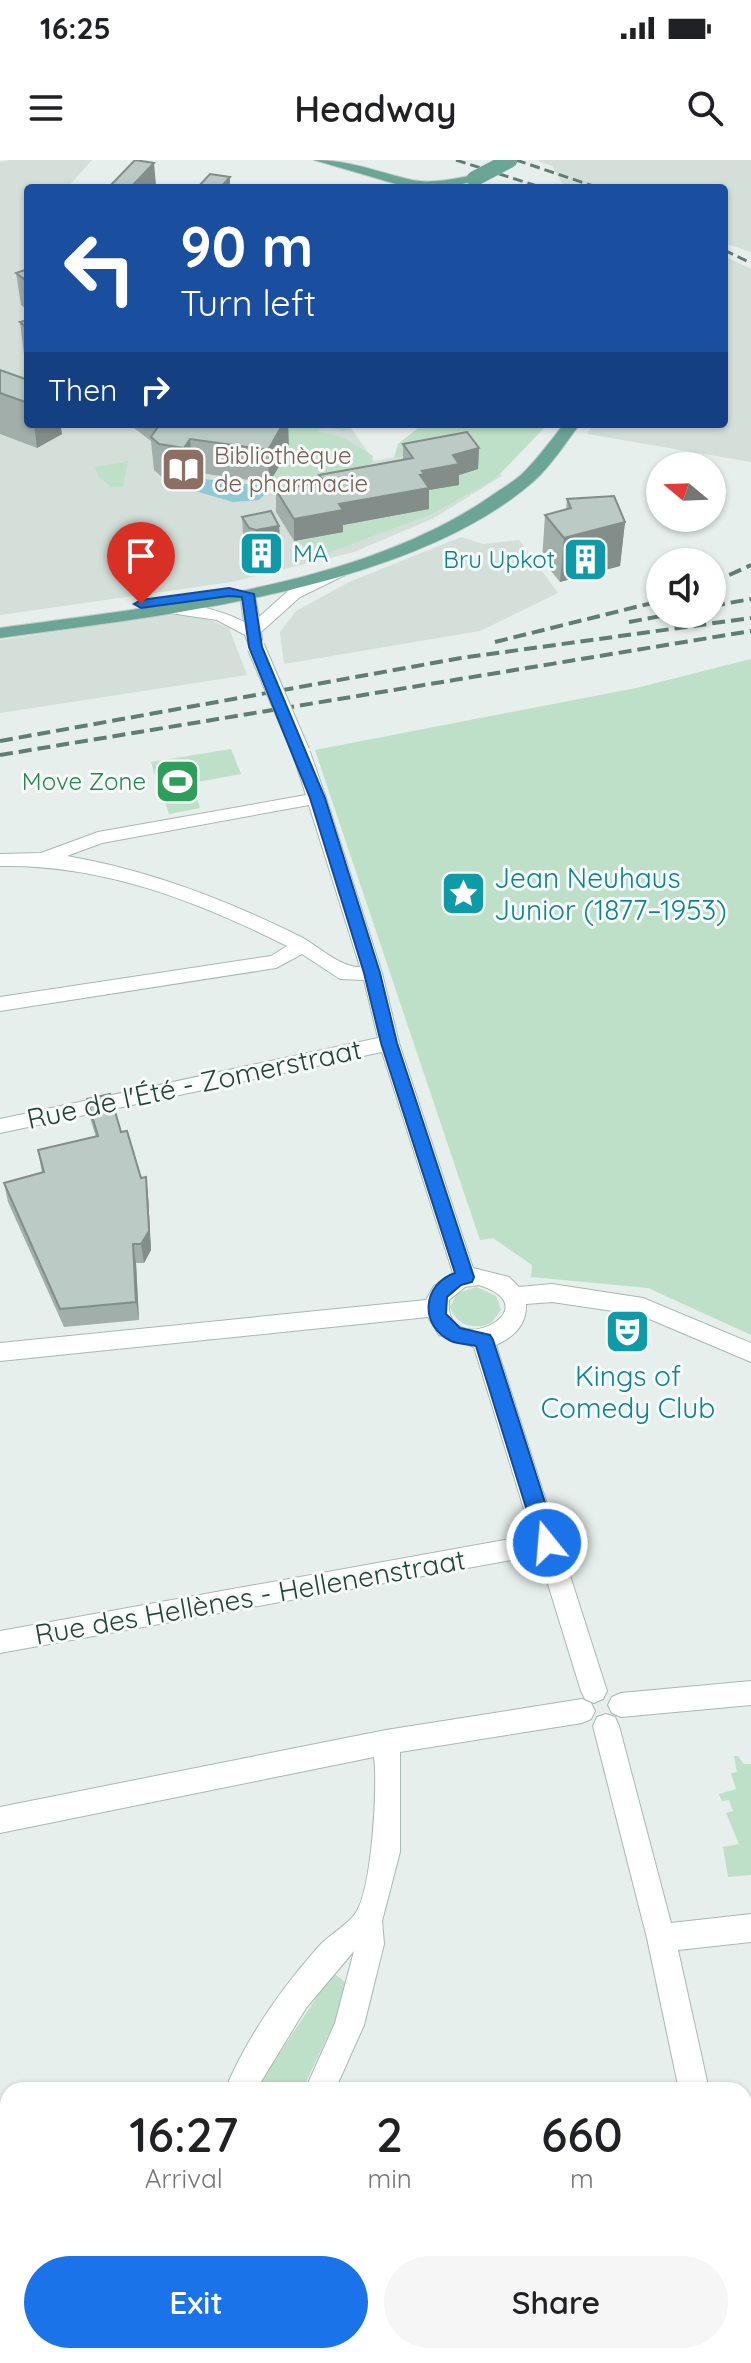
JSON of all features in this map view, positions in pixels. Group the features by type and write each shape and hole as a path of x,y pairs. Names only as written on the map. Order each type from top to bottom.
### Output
{"main road":[{"path":"320,160 410,184"},
{"path":"473,183 510,160"},
{"path":"0,633 248,594 339,572 415,544 498,500 547,459 569,428"},
{"path":"0,624 206,594 248,594"}],"street":[{"path":"254,639 294,594 339,572"},
{"path":"248,594 254,639 317,798 372,973 389,1043 465,1277"},
{"path":"170,608 221,616 254,639"},
{"path":"45,859 98,838 317,798"},
{"path":"0,860 45,859 91,867 198,897 315,952 347,974 372,973"},
{"path":"299,947 310,959 346,985 377,993"},
{"path":"0,1004 276,962 299,947"},
{"name":"Rue de l'Été - Zomerstraat","path":"0,1126 389,1043"},
{"path":"465,1277 495,1280 514,1296 517,1312 510,1327 483,1340 455,1335 441,1323 435,1308 436,1300 447,1285 465,1277"},
{"path":"514,1296 552,1293 643,1307 751,1353"},
{"path":"0,1352 435,1308"},
{"path":"483,1340 547,1543 588,1701 589,1722 751,1693"},
{"name":"Rue des Hellènes - Hellenenstraat","path":"0,1642 547,1543"},
{"path":"0,1820 588,1701"},
{"path":"614,1716 692,2082"},
{"path":"324,2082 349,2025 370,1944 368,1921 386,1852 389,1768 386,1742"},
{"path":"245,2082 288,2009 348,1934 368,1921"},
{"path":"661,1938 751,1928"},
{"path":"326,1962 360,1981"}],"shaded area":[{"path":"92,160 71,184 24,184 24,428 351,428 374,461 476,442 502,476 434,518 354,552 231,582 0,615 0,162"},
{"path":"751,160 751,252 728,244 728,184 563,184 552,166 538,161"},
{"path":"728,258 751,269 751,462 726,458 726,452 692,452 587,434 591,428 728,428"},
{"path":"461,537 483,544 519,540 558,593 480,631 284,664 280,632 296,611 349,582"},
{"path":"191,612 229,628 247,675 0,713 0,640"}],"green space":[{"path":"201,428 324,428 316,431 342,437 373,456 372,462 364,470 310,480 272,496 269,483 288,450"},
{"path":"418,428 544,428 495,479 432,514 320,556 295,541 342,532 339,526 425,495 431,490 458,485 453,477 459,473 406,456 394,458 398,444"},
{"path":"128,461 123,487 111,487 98,476 95,467"},
{"path":"751,659 751,1335 648,1288 531,1277 532,1265 493,1238 480,1240 315,750 636,688"},
{"name":"Move Zone","path":"231,749 241,774 192,783 200,808 169,814 162,794 169,793 167,787 159,788 151,762"},
{"path":"477,1287 496,1296 501,1310 491,1323 472,1326 457,1318 450,1307 457,1293"},
{"path":"734,1756 738,1756 744,1764 751,1764 751,1875 728,1877 723,1847 739,1844 726,1813 733,1811 729,1800 722,1801 719,1794 736,1789 731,1773 737,1772"},
{"path":"333,1973 345,1982 336,2019 306,2082 260,2082"}],"water":[{"path":"205,479 260,486 266,493 259,500 233,502 195,491 198,483"}],"building":[{"path":"135,160 154,163 134,184 112,184"},
{"path":"210,174 230,177 224,184 201,184"},
{"path":"0,370 24,379 24,402 0,393"},
{"path":"157,428 281,428 268,450 190,439 184,448 159,444 151,437"},
{"path":"467,432 479,448 453,455 459,464 422,471 425,474 420,475 429,488 339,504 343,510 294,519 276,490 324,482 319,475 413,458 403,444"},
{"path":"614,496 625,522 564,538 545,515 571,508 567,499"},
{"path":"271,511 279,526 256,530 249,528 242,517"},
{"path":"110,1094 121,1132 127,1131 141,1178 146,1177 149,1231 141,1244 133,1244 136,1302 60,1309 4,1183 44,1172 38,1150 98,1136 87,1099"}],"railway":[{"path":"456,160 531,184"},
{"path":"516,160 587,184"},
{"path":"728,252 751,263"},
{"path":"726,577 751,565"},
{"path":"726,603 751,599"},
{"path":"495,642 646,604"},
{"path":"0,741 461,658 751,618"},
{"path":"629,622 646,619"},
{"path":"0,755 751,631"}],"place":[{"name":"Bibliothèque de pharmacie","path":"183,470"},
{"name":"MA","path":"262,554"},
{"name":"Bru Upkot","path":"586,560"},
{"name":"Move Zone","path":"177,782"},
{"name":"Jean Neuhaus Junior (1877–1953)","path":"463,894"},
{"name":"Kings of Comedy Club","path":"628,1332"}],"route":[{"path":"141,604 229,592 248,594 251,632 317,798 372,973 389,1043 465,1277 455,1280 440,1292 435,1308 437,1316 455,1335 483,1340 547,1543"}]}
